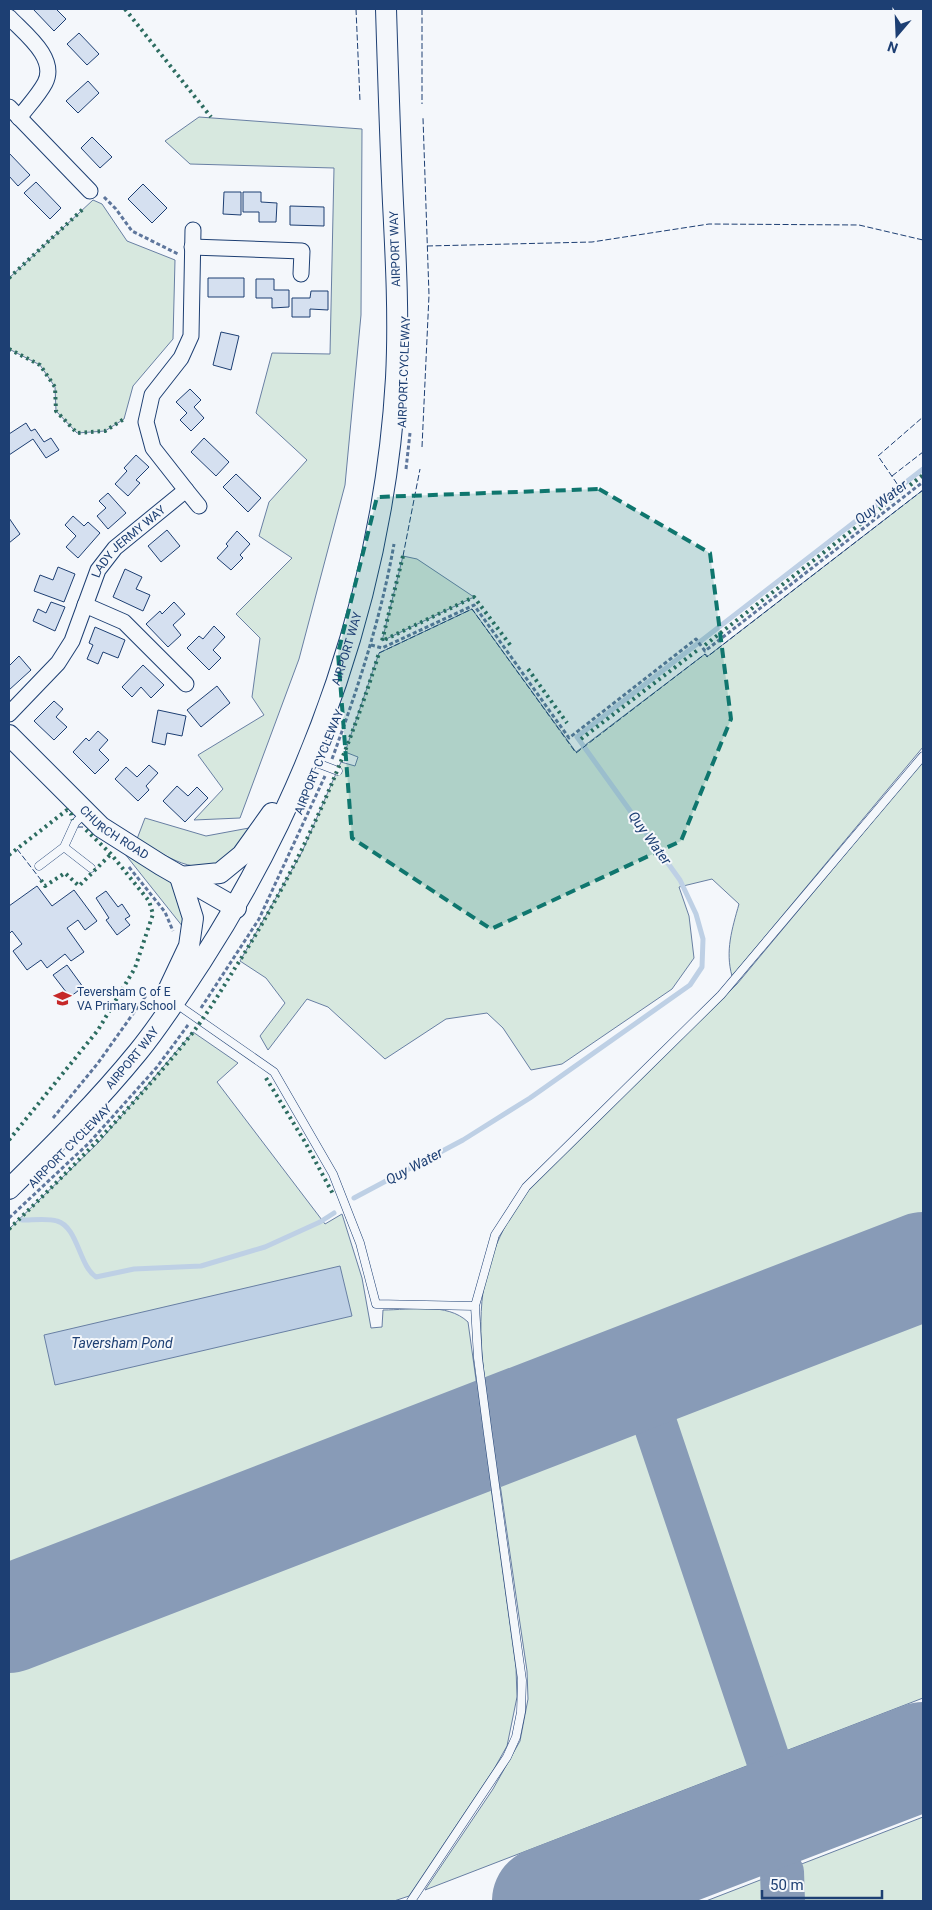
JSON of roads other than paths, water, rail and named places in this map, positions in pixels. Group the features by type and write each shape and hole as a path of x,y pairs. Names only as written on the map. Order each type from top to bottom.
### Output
{"street":[{"name":"AIRPORT WAY","path":"9,1189 72,1127 140,1050 236,908 308,760 353,629 368,574 386,478 396,376 396,262 386,9"},
{"path":"9,17 44,55 48,67 46,82 14,112 95,192"},
{"path":"193,230 191,336 181,358 152,395 146,422 153,448 199,506"},
{"path":"192,254 302,251 300,274"},
{"name":"LADY JERMY WAY","path":"9,714 58,663 72,641 98,570 115,548 186,490"},
{"path":"85,605 124,622 186,684"},
{"name":"CHURCH ROAD","path":"9,735 101,827 180,877 236,908"},
{"path":"140,1050 189,946 193,918 180,877 220,873 242,855 308,760"}],"lane":[{"path":"411,1901 496,1777 516,1738 521,1712 522,1680 478,1358 475,1306 495,1235 526,1187 721,995 923,756"},
{"path":"308,760 338,771"},
{"path":"39,866 64,847 75,824 86,812"},
{"path":"64,847 91,868"},
{"path":"173,1002 274,1072 333,1174 360,1242 376,1304 475,1306"}],"water":[{"name":"Taversham Pond","path":"340,1266 352,1316 55,1385 44,1335"}],"waterway":[{"name":"Quy Water","path":"354,1198 463,1140 530,1098 690,985 702,967 703,939 696,914 680,880 577,737 923,469"},
{"name":"Quy Water","path":"22,1220 49,1220 57,1221 64,1225 74,1238 90,1272 96,1277 134,1269 201,1266 265,1247 320,1222 334,1213"}],"place":[{"name":"Teversham C of E VA Primary School","path":"63,999"}]}
